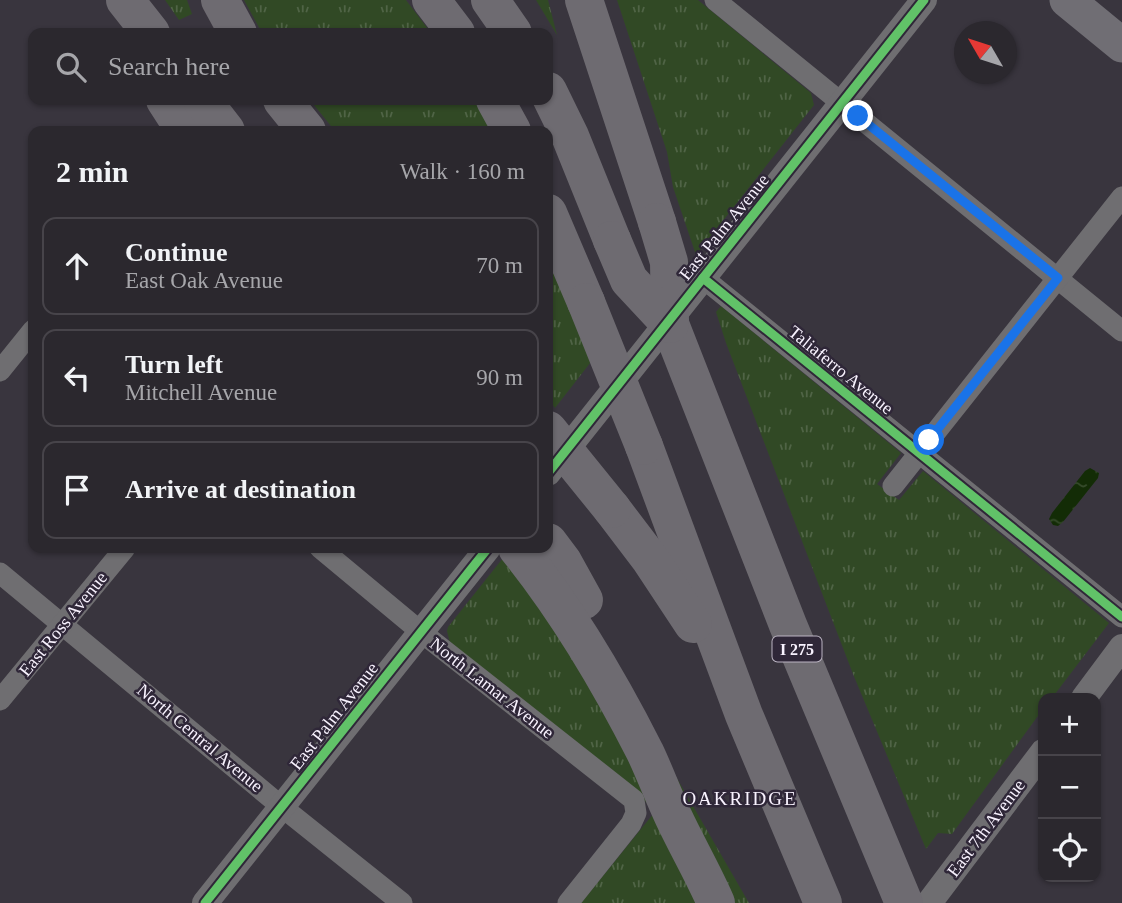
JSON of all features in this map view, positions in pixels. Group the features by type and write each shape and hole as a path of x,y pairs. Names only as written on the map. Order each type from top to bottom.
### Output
{"highway":[{"path":"124,0 133,28"},
{"path":"124,0 147,28"},
{"path":"220,0 235,28"},
{"path":"432,0 452,28"},
{"path":"490,0 510,28"},
{"path":"584,0 669,262 670,324"},
{"name":"I 275","path":"553,101 629,280 670,324 788,625 904,903"},
{"path":"286,105 303,126"},
{"path":"498,105 509,126"},
{"path":"182,112 214,126"},
{"path":"553,225 645,446 744,715 822,902"},
{"path":"553,436 612,509 685,611 744,715"},
{"path":"531,553 550,560 587,648 645,754 713,896"}],"main road":[{"path":"1067,0 1122,45"}],"street":[{"path":"716,0 1122,331"},
{"name":"East Palm Avenue","path":"553,467 924,0"},
{"path":"893,486 1122,197"},
{"name":"Taliaferro Avenue","path":"703,278 1122,618"},
{"path":"0,371 28,336"},
{"name":"East Ross Avenue","path":"0,700 121,553"},
{"name":"North Lamar Avenue","path":"326,553 421,632 634,800 636,813 631,824 568,903"},
{"name":"East Palm Avenue","path":"205,903 484,553"},
{"name":"North Central Avenue","path":"0,573 402,903"},
{"path":"1088,693 1122,647"},
{"name":"East 7th Avenue","path":"929,903 1040,756"}],"green space":[{"path":"165,0 187,0 192,14 179,20"},
{"path":"244,0 406,0 427,28 259,28"},
{"path":"536,0 548,0 557,35"},
{"path":"617,0 698,0 811,93 814,105 696,255 673,187 667,152"},
{"path":"314,105 477,105 488,126 331,126"},
{"path":"553,265 594,358 555,408 553,405"},
{"path":"721,306 901,453 877,484 899,500 923,471 1109,623 1056,693 1038,693 1038,716 952,834 938,833 926,849 853,674 716,312"},
{"path":"507,553 515,553 660,749 749,903 581,903 654,813 645,801 450,643 448,627"}],"water":[{"path":"1090,468 1099,473 1098,478 1063,522 1058,526 1053,525 1049,519 1052,513"}],"cycle path":[{"path":"553,467 924,0"},
{"path":"703,278 1122,617"},
{"path":"205,903 484,553"}],"district":[{"name":"OAKRIDGE","path":"740,798"}],"route":[{"path":"858,116 1058,278 929,440"}]}
